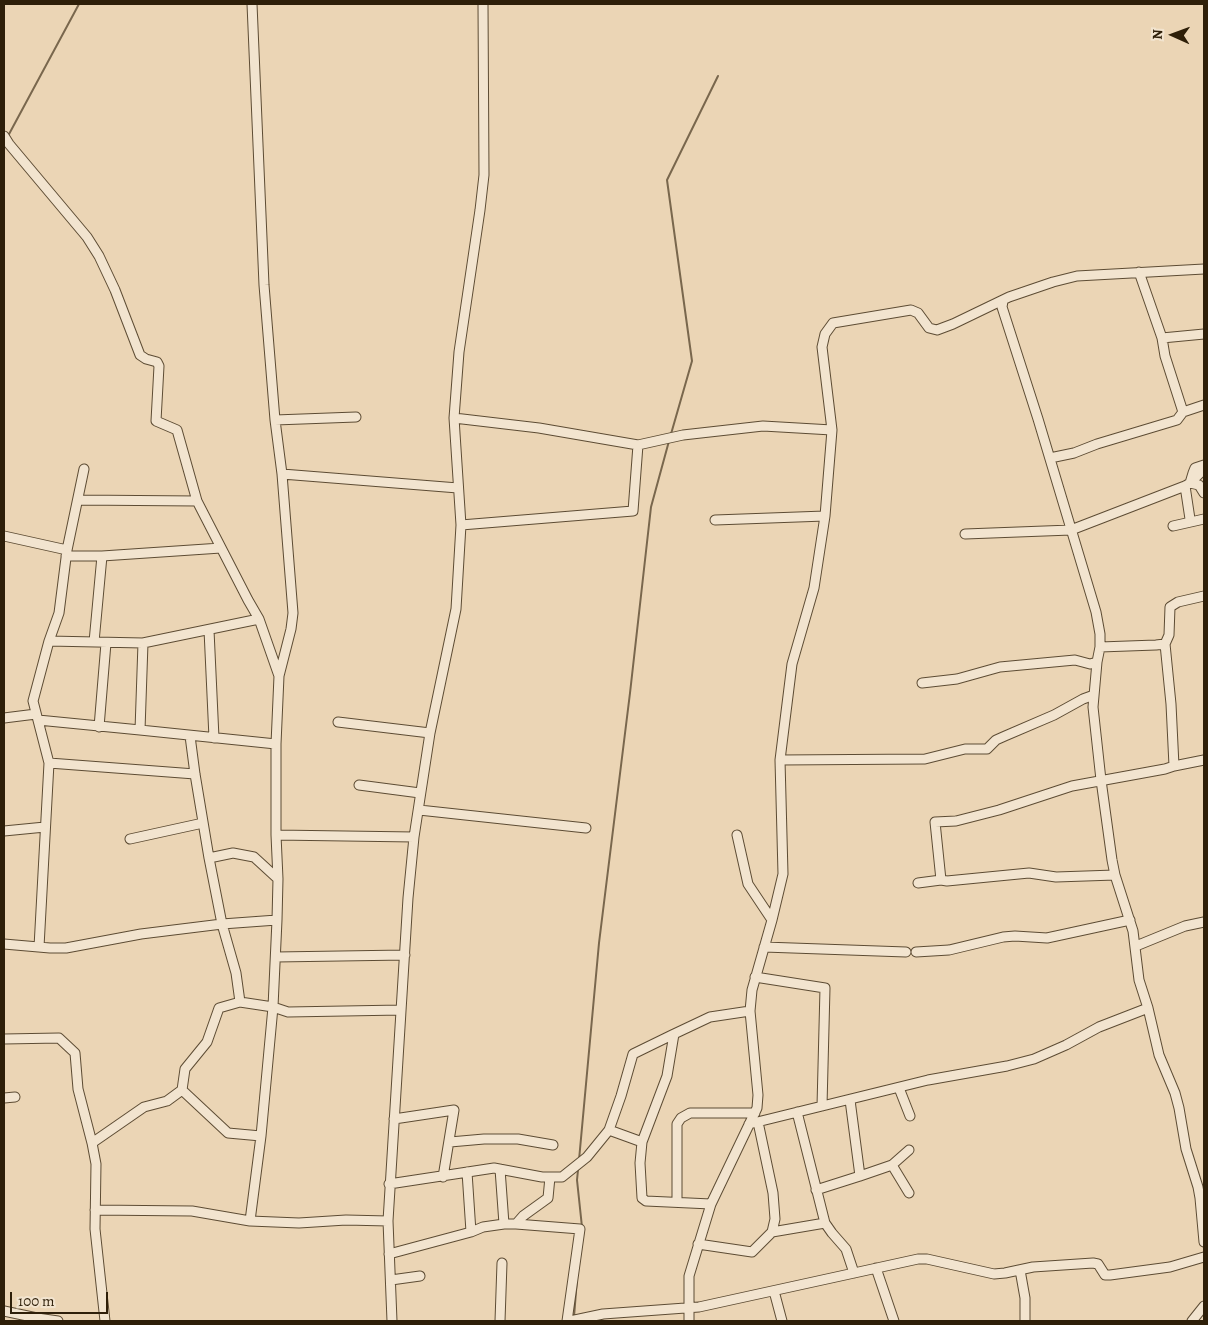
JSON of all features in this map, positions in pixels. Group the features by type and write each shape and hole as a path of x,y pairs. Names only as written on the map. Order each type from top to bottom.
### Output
{"street":[{"path":"250,1221 261,1136 273,1007 278,920 276,744 279,676 293,613 264,284 252,4"},
{"path":"392,1321 388,1221 408,898 420,793 430,733 456,609 461,525 454,418 459,352 484,175 483,4"},
{"path":"4,136 87,237 99,256 115,290 140,354 146,359 156,362 159,366 156,421 177,430 197,501 259,619 279,676"},
{"path":"689,1321 689,1276 698,1244 711,1204 754,1120 757,1108 758,1095 750,1011 752,990 783,874 780,760 792,664 814,588 825,516 832,430 822,347 825,334 833,323 912,310 918,312 925,320 928,328 937,330 1009,297 1077,276 1204,269"},
{"path":"1139,272 1162,338 1165,356 1183,412"},
{"path":"1002,301 1002,307 1096,612 1100,647 1093,707 1110,846 1115,875 1133,931 1139,980 1160,1055 1175,1093 1184,1144 1198,1187 1204,1242"},
{"path":"1162,338 1204,334"},
{"path":"1050,458 1074,453 1097,444 1177,420 1183,412 1204,405"},
{"path":"276,420 356,417"},
{"path":"454,418 539,428 638,445 683,435 763,426 832,430"},
{"path":"461,525 633,511 638,445"},
{"path":"1190,519 1188,485 1195,468 1204,465"},
{"path":"39,948 49,763 33,701 48,642 59,613 67,553 84,468"},
{"path":"1188,485 1204,469"},
{"path":"282,474 458,488"},
{"path":"965,534 1071,530 1188,485 1199,485 1204,493"},
{"path":"78,500 197,501"},
{"path":"715,520 825,516"},
{"path":"1173,526 1204,519"},
{"path":"4,536 67,553 102,556 221,548"},
{"path":"94,642 102,556"},
{"path":"1174,766 1171,704 1164,644 1169,635 1170,607 1178,602 1204,596"},
{"path":"48,642 143,643 259,619"},
{"path":"209,630 214,738"},
{"path":"99,727 106,643"},
{"path":"140,730 143,643"},
{"path":"1100,647 1164,644"},
{"path":"922,683 957,679 1000,666 1074,660 1090,664 1097,662"},
{"path":"780,760 925,759 965,749 987,749 996,740 1054,716 1094,694"},
{"path":"4,718 37,717 99,727 276,744"},
{"path":"338,722 430,733"},
{"path":"190,736 209,858 222,924 236,973 240,1002"},
{"path":"941,880 935,822 956,821 999,810 1072,786 1165,770 1174,766 1204,760"},
{"path":"49,763 195,774"},
{"path":"359,785 420,793"},
{"path":"419,810 586,828"},
{"path":"130,839 203,823"},
{"path":"4,831 45,827"},
{"path":"737,835 748,884 772,920"},
{"path":"276,836 414,837"},
{"path":"209,858 233,853 254,856 278,879"},
{"path":"918,882 1029,873 1056,877 1115,875"},
{"path":"4,944 39,948 66,948 141,934 222,924 278,920"},
{"path":"916,952 950,950 1009,937 1047,938 1130,920"},
{"path":"1136,946 1185,926 1204,922"},
{"path":"764,947 906,952"},
{"path":"276,957 405,955"},
{"path":"755,977 825,988 822,1106"},
{"path":"92,1143 144,1107 167,1101 182,1090 185,1069 207,1042 219,1008 240,1002 273,1007 288,1012 400,1010"},
{"path":"677,1202 676,1124 681,1118 690,1113 754,1120 850,1100 928,1080 1007,1066 1034,1059 1099,1028 1148,1008"},
{"path":"390,1184 494,1168 542,1178 562,1177 587,1157 610,1130 633,1054 710,1017 750,1011"},
{"path":"674,1034 667,1076 642,1142 640,1163 642,1198 646,1201 711,1204"},
{"path":"4,1038 59,1038 74,1053 78,1089 96,1164 95,1228 105,1321"},
{"path":"899,1088 910,1116"},
{"path":"182,1090 228,1132 261,1136"},
{"path":"4,1098 14,1097"},
{"path":"850,1100 860,1176"},
{"path":"394,1119 454,1110 444,1177"},
{"path":"797,1112 826,1223 846,1249 854,1273"},
{"path":"698,1244 752,1252 772,1232 775,1219 773,1193 754,1120"},
{"path":"610,1130 642,1142"},
{"path":"450,1142 518,1139 553,1145"},
{"path":"816,1190 892,1165 909,1150"},
{"path":"892,1165 908,1193"},
{"path":"500,1169 504,1224"},
{"path":"467,1172 471,1232"},
{"path":"516,1224 523,1216 548,1198 550,1177"},
{"path":"95,1210 192,1211 250,1221 299,1223 346,1220 388,1221"},
{"path":"772,1232 826,1223"},
{"path":"389,1254 483,1227 504,1224 580,1229 569,1321 603,1314 690,1308 918,1259 927,1259 994,1274 1033,1267 1093,1263 1098,1264 1105,1275 1110,1275 1170,1267 1204,1257"},
{"path":"500,1321 502,1263"},
{"path":"876,1268 894,1321"},
{"path":"1020,1270 1025,1298 1025,1321"},
{"path":"391,1280 420,1276"},
{"path":"774,1291 782,1321"},
{"path":"1192,1321 1204,1306"},
{"path":"4,1311 36,1320 58,1321"}],"waterway":[{"path":"8,136 79,4"},
{"path":"671,434 692,361 667,180 718,76"},
{"path":"579,1160 599,943 651,507 669,441"},
{"path":"578,1170 577,1180 582,1227"},
{"path":"574,1317 577,1279"}]}
